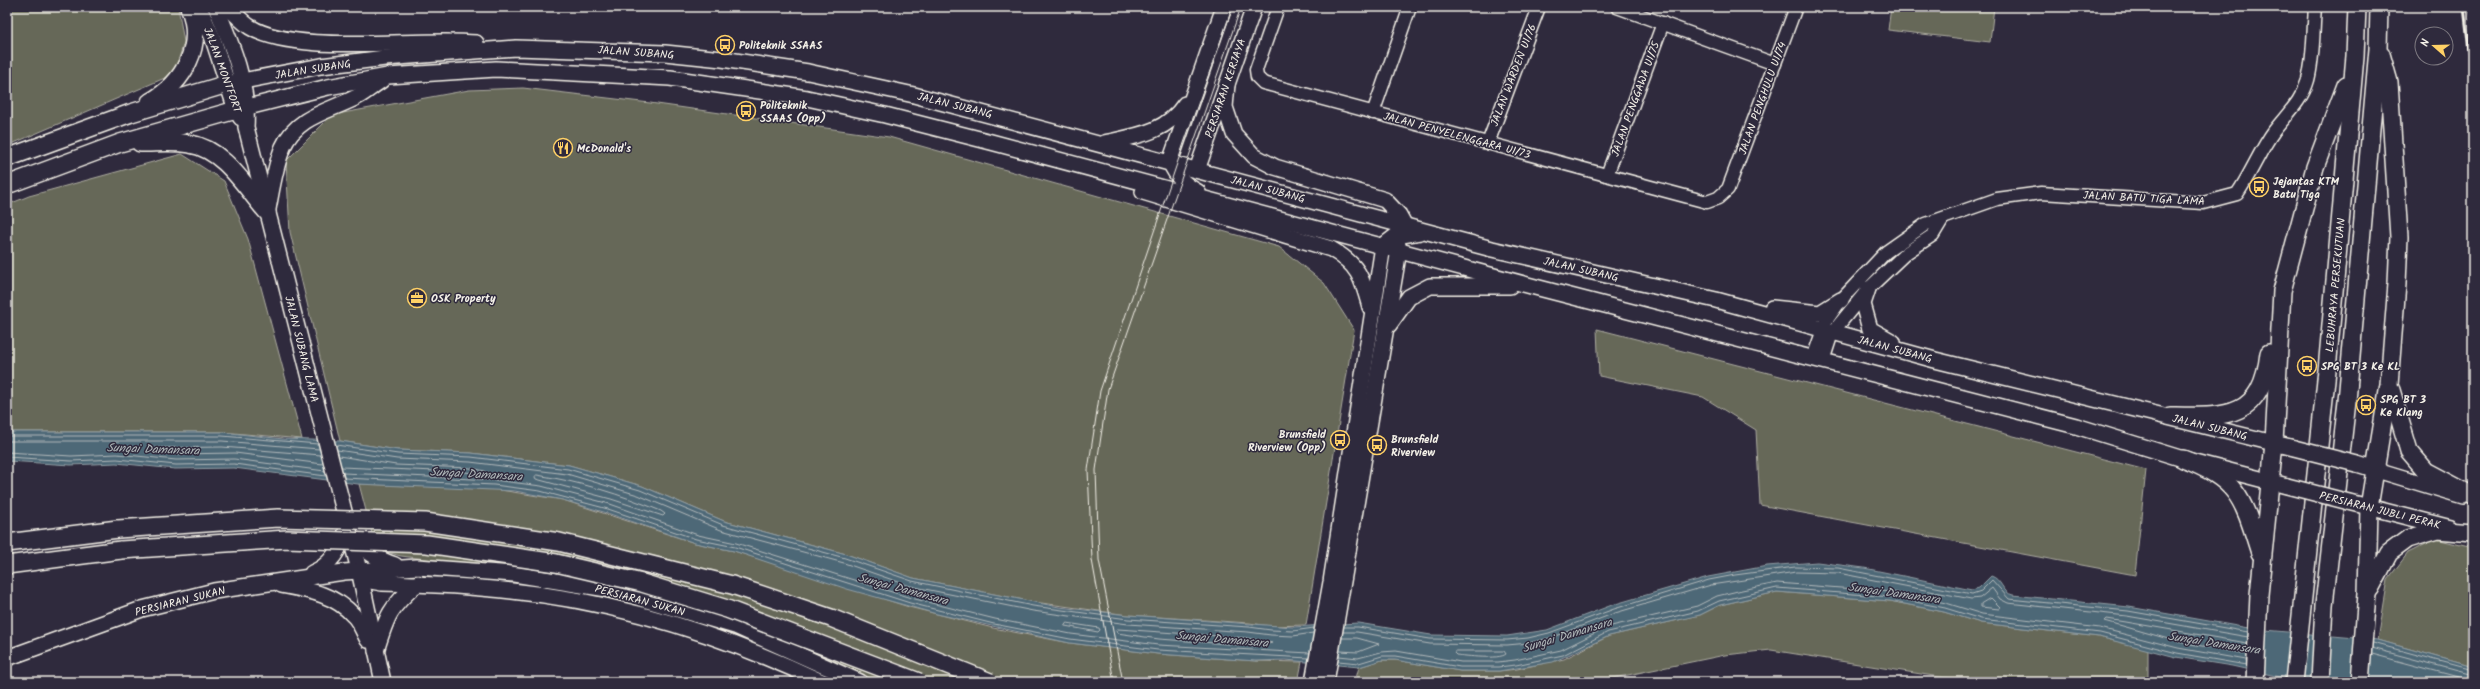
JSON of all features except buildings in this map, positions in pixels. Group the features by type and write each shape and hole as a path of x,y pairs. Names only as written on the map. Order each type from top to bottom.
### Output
{"highway":[{"path":"131,113 160,96 181,77 189,60 195,38 195,26 189,7"},
{"name":"LEBUHRAYA PERSEKUTUAN","path":"2294,682 2327,370 2355,56 2357,7"},
{"name":"LEBUHRAYA PERSEKUTUAN","path":"2320,682 2324,605 2347,401 2378,49 2379,7"},
{"path":"2360,682 2366,618 2369,507 2377,469 2394,349 2398,237 2389,82 2383,57 2378,49"},
{"path":"2170,416 2210,416 2227,414 2241,409 2252,402 2258,392 2267,371 2282,291 2315,167 2337,112 2355,56"},
{"path":"7,158 131,113 235,82"},
{"path":"7,185 120,143 242,109"},
{"path":"120,143 175,142 202,148 212,152 227,165 267,212"},
{"path":"2255,682 2259,595 2274,443 2282,291"},
{"path":"2389,384 2409,451 2426,471 2473,498"},
{"path":"2183,460 2210,469 2230,485 2250,518 2263,561"},
{"path":"7,543 118,529 278,518 424,522 559,542 732,585 831,618 990,682"},
{"path":"2367,594 2389,553 2408,539 2438,530 2473,533"},
{"path":"7,565 121,550 287,539 428,544 556,563 642,583 728,609 919,682"}],"main road":[{"name":"JALAN MONTFORT","path":"200,7 212,36 235,82"},
{"name":"JALAN MONTFORT","path":"216,7 246,127"},
{"path":"227,7 250,27 272,36 290,40 311,42 450,40 516,48"},
{"path":"1214,201 1184,185 1178,178 1170,162 1224,7"},
{"name":"PERSIARAN KERJAYA","path":"1197,170 1254,7"},
{"name":"JALAN SUBANG","path":"235,82 385,58 516,48 666,53 808,72 914,95 1377,218 1400,237 1424,231 1492,249 1716,300 1935,360 2170,416 2377,469"},
{"name":"JALAN SUBANG","path":"242,109 328,87 388,76 496,69 606,73 708,82 808,98 885,114 1383,246"},
{"path":"267,212 283,146 294,129 321,111 357,97 388,76"},
{"path":"1227,84 1225,107 1234,134 1254,156 1275,167 1385,200 1399,215 1400,237 1386,331 1337,583 1313,682"},
{"path":"1100,144 1136,136 1168,124 1179,114 1196,88"},
{"name":"JALAN SUBANG LAMA","path":"246,127 359,570 375,654"},
{"path":"1145,182 1178,178 1197,170"},
{"path":"1115,174 1135,188 1150,194 1331,249 1345,257 1358,272 1371,314"},
{"path":"1326,682 1371,314 1383,246 1400,237 1535,287 2076,426 2183,460 2270,481"},
{"path":"1386,331 1409,297 1430,286 1535,287"},
{"path":"1868,289 1864,304 1870,329 1879,336 1935,360"},
{"path":"1716,300 1820,313 1841,300"},
{"path":"2377,469 2473,498"},
{"name":"PERSIARAN JUBLI PERAK","path":"2270,481 2473,533"},
{"path":"298,579 328,563 339,549 349,531 365,551 379,560 404,568"},
{"name":"PERSIARAN SUKAN","path":"7,658 142,609 214,591 359,570 404,568 514,574 613,590 735,626 860,682"},
{"name":"PERSIARAN SUKAN","path":"359,570 371,581 418,583 513,591 620,610 740,645 822,682"},
{"path":"270,583 316,592 338,602 355,616 375,654 383,682"},
{"path":"375,654 390,613 397,601 418,583"}],"street":[{"name":"JALAN PENYELENGGARA U1/73","path":"1278,7 1256,70 1260,80 1263,83 1708,202 1718,198 1728,189"},
{"path":"1373,113 1410,7"},
{"name":"JALAN WARDEN U1/76","path":"1488,143 1539,7"},
{"path":"1617,7 1775,64"},
{"name":"JALAN PENGHULU U1/74","path":"1728,189 1796,7"},
{"name":"JALAN BATU TIGA LAMA","path":"1827,331 1841,300 1886,252 1926,224 1942,220 1997,199 2041,193 2203,203 2237,194 2274,131 2294,109 2308,81 2315,7"},
{"name":"JALAN PENGGAWA U1/75","path":"1607,175 1663,23"},
{"path":"1818,359 1827,331 1906,253 1933,235 1942,220"}],"green space":[{"path":"7,7 178,7 184,42 174,74 7,146"},
{"path":"1891,7 1994,7 1990,42 1888,30"},
{"path":"523,88 650,103 889,137 1279,247 1324,283 1354,330 1306,625 1271,626 1249,623 1128,615 1034,602 913,578 846,554 724,521 642,486 569,465 471,453 398,450 340,441 290,232 286,161 332,115 469,90"},
{"path":"182,154 224,181 248,239 302,439 222,432 7,432 7,205 29,196"},
{"path":"1597,329 2146,470 2135,575 1760,505 1756,430 1703,397 1599,376"},
{"path":"359,484 494,489 563,500 695,543 734,551 909,607 993,628 1070,643 1158,654 1256,661 1302,662 1298,682 873,682 737,630 517,570 401,556 376,549"},
{"path":"2436,539 2473,548 2473,667 2378,640 2388,579 2408,553"},
{"path":"1777,592 1890,601 1944,612 1981,623 2099,637 2148,649 2148,682 1971,682 1771,650 1725,655 1594,682 1355,682 1359,667 1382,660 1395,660 1460,671 1499,671 1517,669 1564,659 1609,636 1700,615 1720,605"}],"water":[{"name":"Sungai Damansara","path":"7,432 222,432 283,439 340,441 398,450 471,453 569,465 642,486 724,521 846,554 913,578 1059,607 1128,615 1293,627 1358,623 1431,635 1507,636 1547,630 1612,605 1708,577 1767,566 1817,562 1864,568 1972,590 1979,588 1991,576 1998,580 2006,592 2013,595 2129,607 2254,629 2378,640 2473,667 2473,682 2302,682 2232,666 2176,657 2099,637 1981,623 1944,612 1890,601 1777,592 1720,605 1700,615 1609,636 1553,662 1499,671 1460,671 1395,660 1382,660 1359,667 1286,660 1256,661 1158,654 1070,643 937,614 847,589 734,551 695,543 607,513 563,500 515,491 358,484 234,468 175,469 116,463 71,465 7,461"}],"tram line":[{"path":"1114,682 1092,560 1088,470 1100,391 1184,143 1233,7"},
{"path":"1123,682 1099,560 1096,470 1108,389 1241,7"}],"railway":[{"path":"2464,7 2473,85"},
{"path":"2471,7 2473,20"}],"place":[{"name":"Politeknik SSAAS","path":"725,45"},
{"name":"Politeknik SSAAS (Opp)","path":"746,111"},
{"name":"McDonald's","path":"563,148"},
{"name":"Jejantas KTM Batu Tiga","path":"2259,187"},
{"name":"OSK Property","path":"417,298"},
{"name":"SPG BT 3 Ke KL","path":"2307,366"},
{"name":"SPG BT 3 Ke Klang","path":"2366,405"},
{"name":"Brunsfield Riverview (Opp)","path":"1340,440"},
{"name":"Brunsfield Riverview","path":"1377,445"}]}
